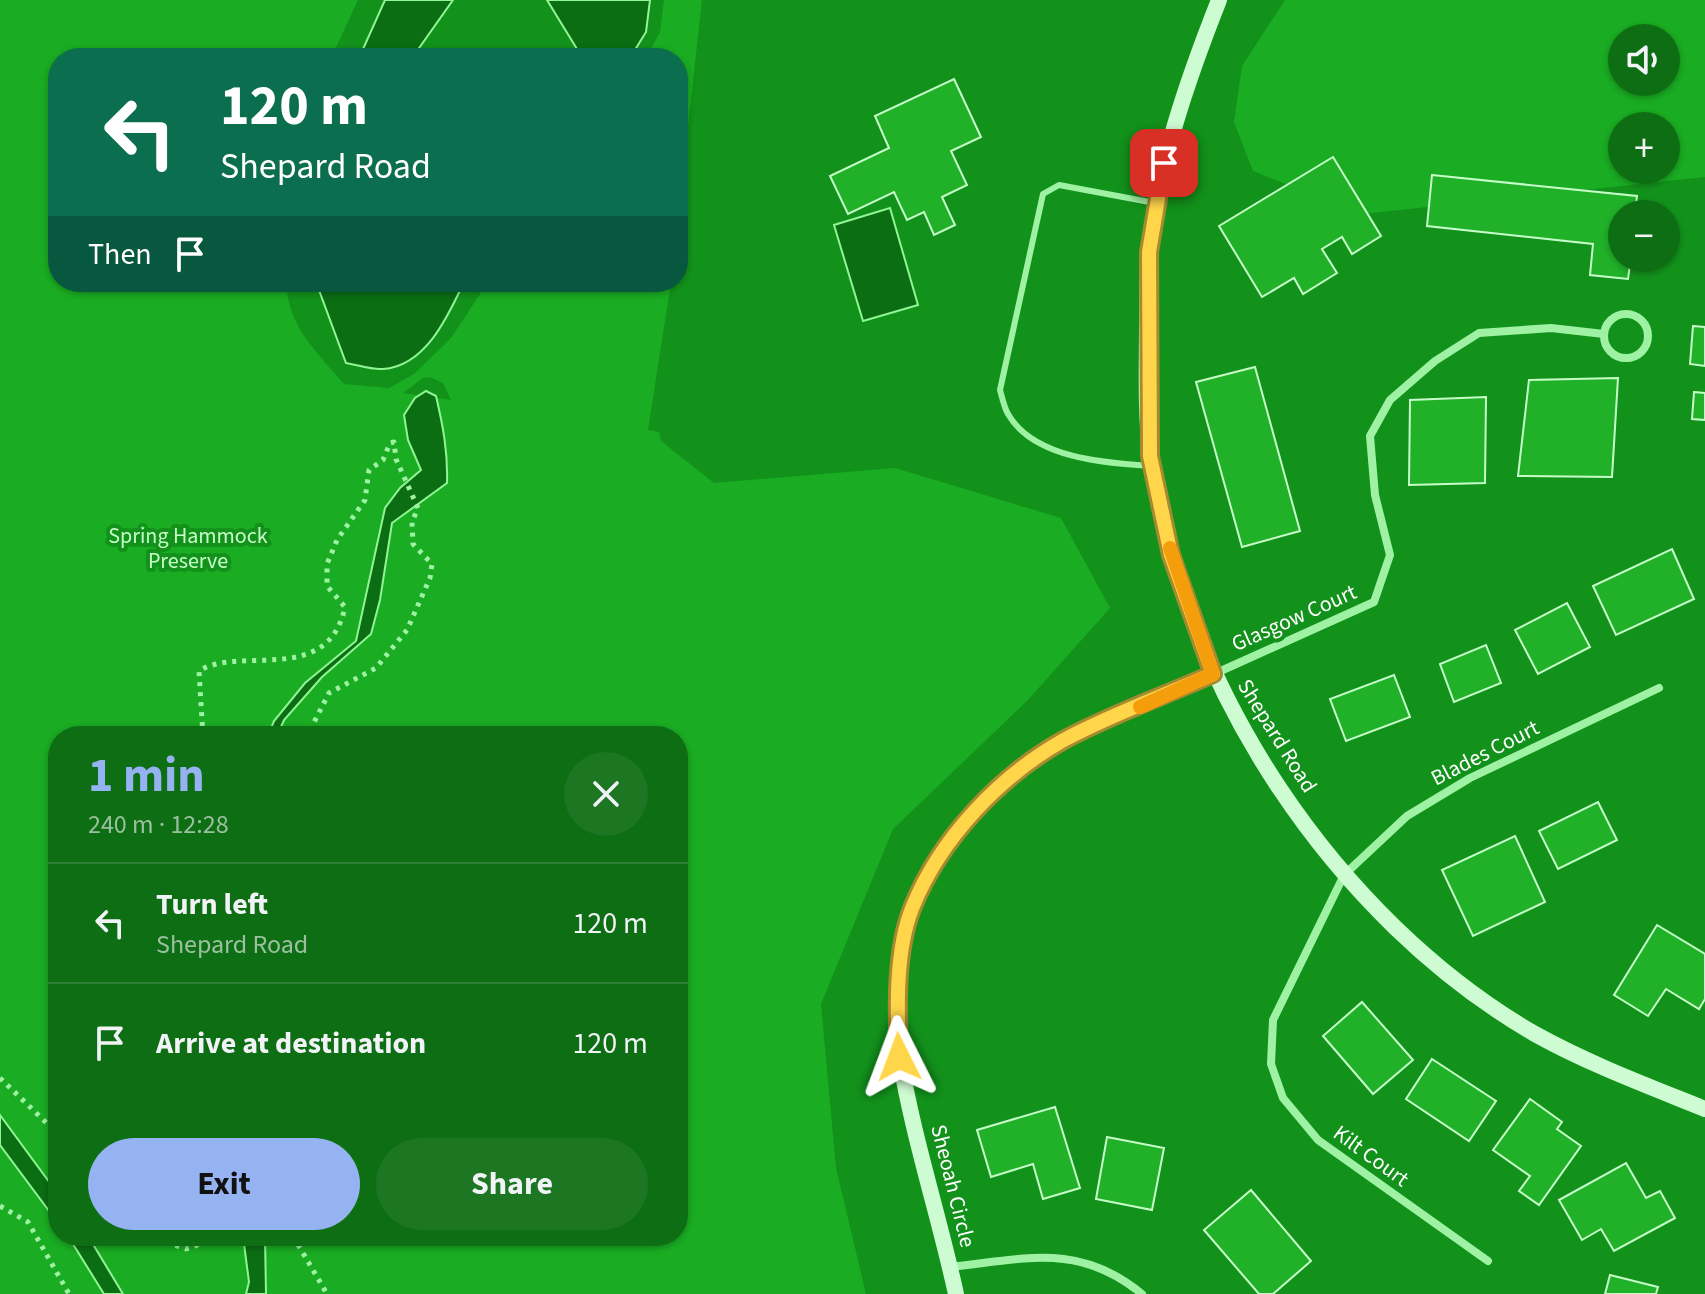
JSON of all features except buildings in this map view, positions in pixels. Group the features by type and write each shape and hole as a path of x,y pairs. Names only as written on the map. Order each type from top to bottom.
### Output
{"street":[{"name":"Shepard Road","path":"1219,0 1195,60 1164,163 1148,267 1147,354 1152,466 1171,555 1213,674 1268,772 1344,875 1411,940 1468,987 1534,1033 1610,1071 1705,1109"},
{"path":"1628,314 1642,322 1648,337 1641,352 1625,358 1610,350 1604,334 1612,319 1628,314"},
{"name":"Glasgow Court","path":"1213,674 1374,602 1390,555 1375,495 1370,436 1390,400 1435,361 1479,333 1551,328 1604,334"},
{"name":"Sheoah Circle","path":"956,1294 899,1057 896,992 912,907 943,850 980,806 1027,763 1065,740 1213,674"},
{"name":"Blades Court","path":"1344,875 1407,816 1445,793 1659,688"},
{"name":"Kilt Court","path":"1344,875 1273,1020 1271,1064 1283,1098 1318,1140 1488,1261"},
{"path":"950,1267 1052,1256 1087,1261 1120,1276 1142,1294"}],"lane":[{"path":"1152,466 1105,463 1050,447 1028,436 1007,414 1000,390 1043,194 1059,185 1157,203"}],"path":[{"path":"202,726 199,671 211,663 275,662 315,649 341,629 345,607 327,586 327,564 337,540 365,500 369,470 383,460 390,443 394,442 396,459 418,508 412,522 413,544 432,564 430,578 407,630 376,668 329,693 312,726"},
{"path":"0,1078 48,1124"},
{"path":"0,1206 28,1222 69,1294"},
{"path":"299,1246 327,1294"}],"green space":[{"name":"Spring Hammock Preserve","path":"0,0 358,0 336,48 48,48 48,292 288,292 297,324 344,384 389,388 414,374 451,338 481,292 669,292 648,430 659,432 661,441 714,483 895,468 1061,518 1110,608 1027,701 893,829 821,1004 836,1168 866,1294 0,1294","holes":["430,377 443,383 451,400 403,393 423,378"]},
{"path":"664,0 702,0 688,126 688,48 651,48 660,32"},
{"path":"1285,0 1705,0 1705,177 1680,180 1680,112 1608,112 1608,184 1640,184 1363,214 1253,171 1234,122 1242,66"}],"shaded area":[{"path":"385,0 453,0 419,48 363,48"},
{"path":"547,0 650,0 646,32 636,48 576,48"},
{"path":"890,208 918,305 863,321 834,225"},
{"path":"320,292 459,292 434,337 412,359 383,369 346,363"},
{"path":"426,391 436,396 447,461 447,483 392,523 380,600 371,634 322,677 281,726 272,726 305,683 356,641 385,508 400,488 421,470 408,440 404,415 415,398"},
{"path":"0,1115 48,1180 48,1210 0,1145"},
{"path":"74,1246 94,1246 123,1294 104,1294"},
{"path":"244,1246 265,1246 266,1294 246,1294 249,1282"}],"slow traffic":[{"path":"1140,707 1213,674 1170,548"}],"route":[{"path":"899,1057 896,992 912,907 943,850 980,806 1027,763 1065,740 1213,674 1171,555 1150,456 1147,354 1149,252 1164,163"}]}
